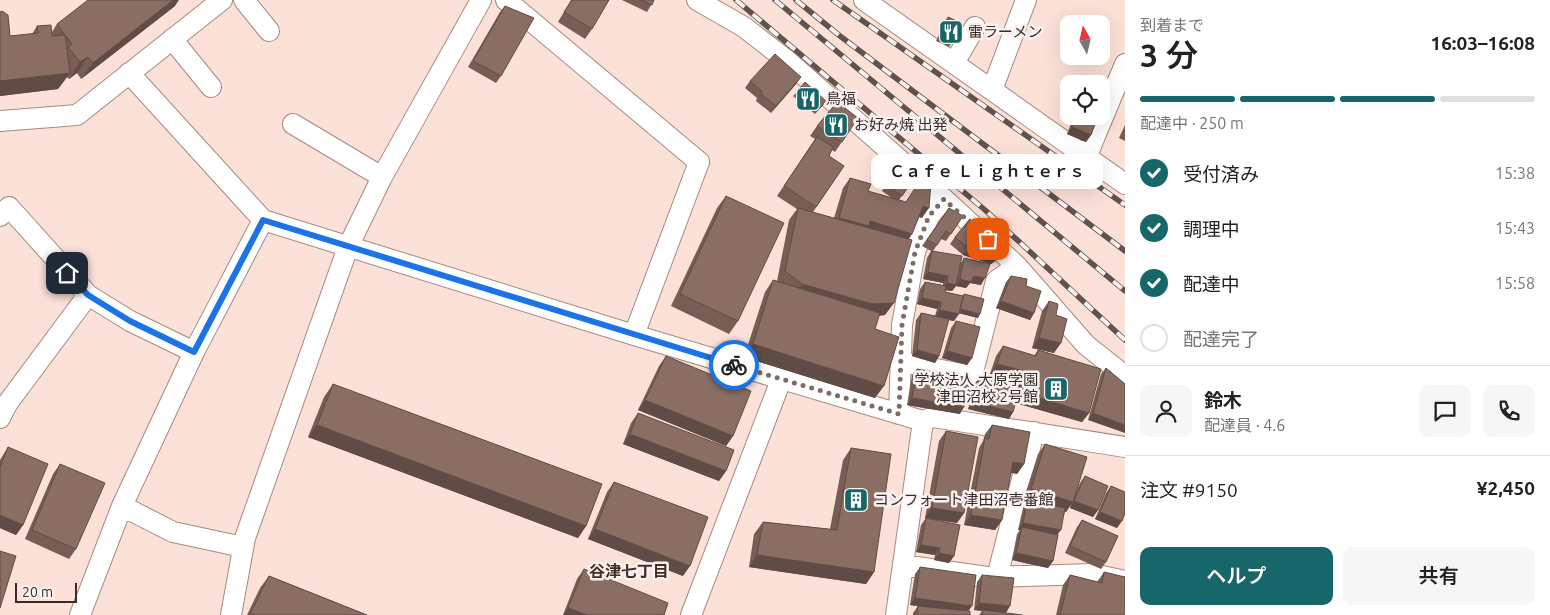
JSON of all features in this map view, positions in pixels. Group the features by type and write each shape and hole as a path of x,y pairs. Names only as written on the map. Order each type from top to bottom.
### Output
{"street":[{"path":"0,121 77,115 222,0"},
{"path":"244,0 270,31"},
{"path":"231,615 248,529 348,247 382,177 481,0"},
{"path":"506,0 699,162 634,335"},
{"path":"697,0 744,27 790,63 1017,266 1086,345 1125,376"},
{"path":"864,0 1125,184"},
{"path":"992,90 1026,0"},
{"path":"954,64 975,27"},
{"path":"172,39 211,87"},
{"path":"1086,158 1125,64"},
{"path":"129,73 263,220 781,380 923,421 933,417 1125,447"},
{"path":"293,124 382,177"},
{"path":"899,414 902,325 915,252 929,216 944,199"},
{"path":"0,216 9,208 88,295 130,321 194,352"},
{"path":"80,615 122,506 194,352 263,220"},
{"path":"900,362 972,376 996,281 1017,266"},
{"path":"2,407 88,295"},
{"path":"691,615 781,380"},
{"path":"896,615 923,421"},
{"path":"997,577 1034,432"},
{"path":"122,506 173,532 243,548"},
{"path":"903,565 987,578 1093,574 1125,581"}],"building":[{"path":"88,0 173,0 93,63 88,57 80,62 68,47 72,44 57,24"},
{"path":"572,0 609,0 592,29 564,12"},
{"path":"641,0 654,0 652,5"},
{"path":"505,6 534,18 501,76 473,61"},
{"path":"2,11 8,15 10,36 38,33 37,26 51,25 52,36 65,35 70,73 0,81 0,12"},
{"path":"948,17 961,23 951,43 939,37"},
{"path":"775,54 801,77 776,106 761,94 762,91 750,81"},
{"path":"805,82 826,101 817,111 796,93"},
{"path":"837,102 858,118 842,142 817,126"},
{"path":"1073,125 1095,125 1091,135 1072,127"},
{"path":"817,137 833,147 829,156 844,166 816,207 784,186"},
{"path":"893,165 904,169 914,178 902,196 886,184 890,179 885,176"},
{"path":"923,176 931,182 929,208 923,206 912,234 870,221 869,226 839,218 850,178 871,184 868,191 906,202"},
{"path":"726,196 784,223 738,321 680,294"},
{"path":"798,208 912,240 894,303 872,304 802,284 785,271"},
{"path":"949,208 963,216 951,234 946,231 937,245 927,240"},
{"path":"970,219 1004,251 996,257 968,248 955,237"},
{"path":"932,251 962,256 956,285 947,283 948,276 928,272"},
{"path":"964,258 990,264 985,278 974,276 971,282 960,279"},
{"path":"1011,276 1027,279 1026,286 1041,291 1034,313 1001,301"},
{"path":"773,280 880,313 875,329 899,337 884,386 753,344"},
{"path":"925,282 946,286 945,292 963,296 959,314 940,310 941,302 922,298"},
{"path":"964,294 984,299 980,314 960,309"},
{"path":"1049,301 1058,304 1056,315 1067,319 1061,343 1039,338"},
{"path":"921,313 949,319 939,356 917,350"},
{"path":"956,321 980,327 972,358 947,351"},
{"name":"学校法人 大原学園 津田沼校 2号館","path":"1003,346 1036,356 1038,350 1101,369 1089,413 1026,394 1032,381 1023,378 1024,371 997,364"},
{"path":"666,356 751,391 733,436 645,400"},
{"path":"1106,368 1125,384 1125,425 1093,413"},
{"path":"917,369 970,378 964,407 912,398"},
{"path":"980,377 1020,387 1013,412 973,402"},
{"path":"333,384 602,484 586,526 317,425"},
{"path":"638,413 734,450 726,471 630,434"},
{"path":"992,425 1030,432 1024,464 1013,462 1002,520 971,515 985,438 989,439"},
{"path":"946,431 978,437 964,513 932,508"},
{"path":"1045,444 1087,457 1073,502 1031,489"},
{"path":"8,447 48,464 23,525 0,515 0,467"},
{"name":"コンフォート津田沼壱番館","path":"851,448 891,454 874,572 757,555 763,522 837,530"},
{"path":"60,464 105,483 76,549 32,530"},
{"path":"1085,476 1108,486 1098,510 1074,501"},
{"path":"614,482 708,517 690,566 595,529"},
{"path":"1111,486 1125,492 1125,513 1122,521 1100,512"},
{"path":"1027,501 1065,508 1061,530 1023,523"},
{"path":"926,518 960,525 954,556 939,553 940,548 921,545"},
{"path":"1082,520 1118,536 1106,562 1070,546"},
{"path":"1022,527 1058,535 1053,561 1016,553"},
{"path":"0,551 16,556 0,608"},
{"path":"920,567 976,575 972,606 915,598"},
{"path":"584,569 668,603 664,615 587,615 568,608"},
{"path":"1104,572 1125,577 1124,615 1060,615 1070,575 1102,583"},
{"path":"982,575 1014,578 1010,606 979,603"},
{"path":"269,576 367,615 250,614"},
{"path":"918,606 970,611 970,615 917,615"},
{"path":"983,610 1022,615 982,615"}],"railway":[{"path":"736,0 985,210 1125,340"},
{"path":"775,0 1125,291"},
{"path":"796,0 840,36 1125,251"},
{"path":"833,0 1125,205"}],"way so far":[{"path":"734,365 899,414 902,325 915,252 929,216 944,199 988,239"}],"place":[{"name":"雷ラーメン","path":"951,32"},
{"name":"鳥福","path":"808,99"},
{"name":"お好み焼 出発","path":"836,125"},
{"name":"Ｃａｆｅ Ｌｉｇｈｔｅｒｓ","path":"988,239"},
{"name":"学校法人 大原学園 津田沼校 2号館","path":"1056,389"},
{"name":"コンフォート津田沼壱番館","path":"856,500"}],"district":[{"name":"谷津七丁目","path":"629,571"}],"route":[{"path":"67,273 88,295 130,321 194,352 263,220 734,365"}]}
